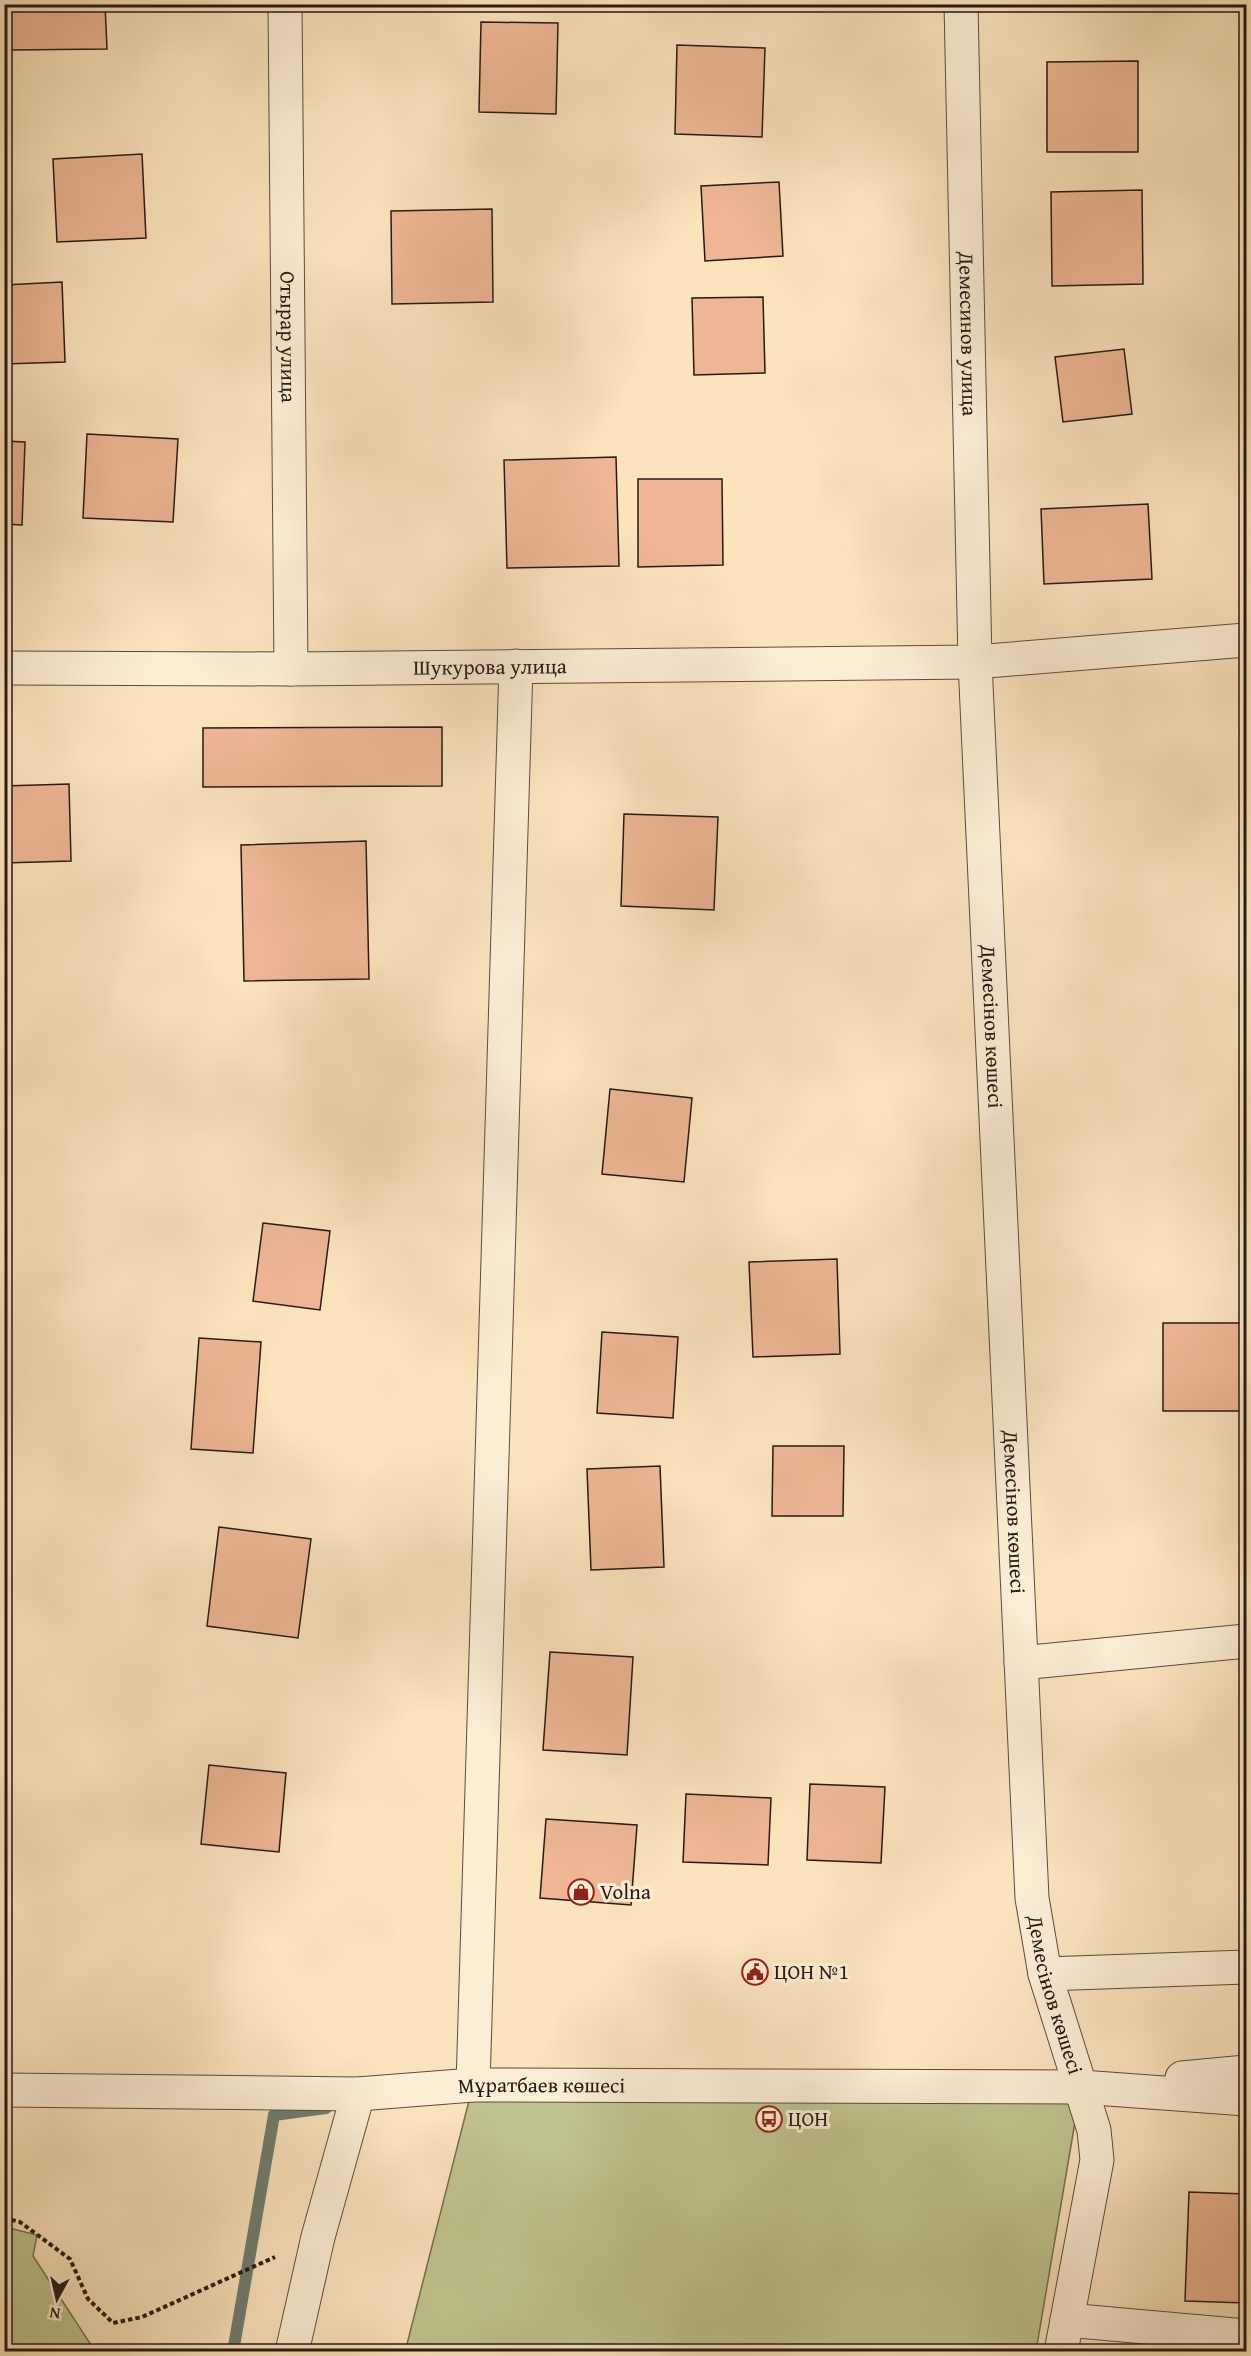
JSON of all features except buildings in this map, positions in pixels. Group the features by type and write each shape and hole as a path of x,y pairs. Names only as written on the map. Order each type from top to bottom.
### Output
{"street":[{"name":"Отырар улица","path":"285,4 291,669"},
{"name":"Демесинов улица","path":"961,4 975,662"},
{"name":"Шукурова улица","path":"4,668 291,669 975,662 1246,640"},
{"name":"Демесінов көшесі","path":"975,662 1032,1898 1045,1974 1082,2087 1094,2130 1097,2160 1061,2352"},
{"path":"473,2085 516,666"},
{"path":"1021,1663 1246,1641"},
{"path":"1045,1974 1246,1967"},
{"path":"1082,2087 1246,2072"},
{"name":"Мұратбаев көшесі","path":"4,2090 358,2094 473,2085 1082,2087"},
{"path":"1082,2087 1246,2099"},
{"path":"292,2352 318,2237 358,2094"},
{"path":"1067,2320 1246,2336"}],"path":[{"path":"4,2218 20,2222 70,2259 88,2299 113,2323 142,2318 318,2237"}],"green space":[{"path":"473,2085 1081,2087 1036,2351 405,2352"},
{"path":"5,2227 37,2235 33,2256 95,2351 5,2351"}],"waterway":[{"path":"233,2352 274,2115 326,2108"}],"place":[{"name":"Volna","path":"581,1892"},
{"name":"ЦОН №1","path":"755,1972"},
{"name":"ЦОН","path":"769,2119"}]}
